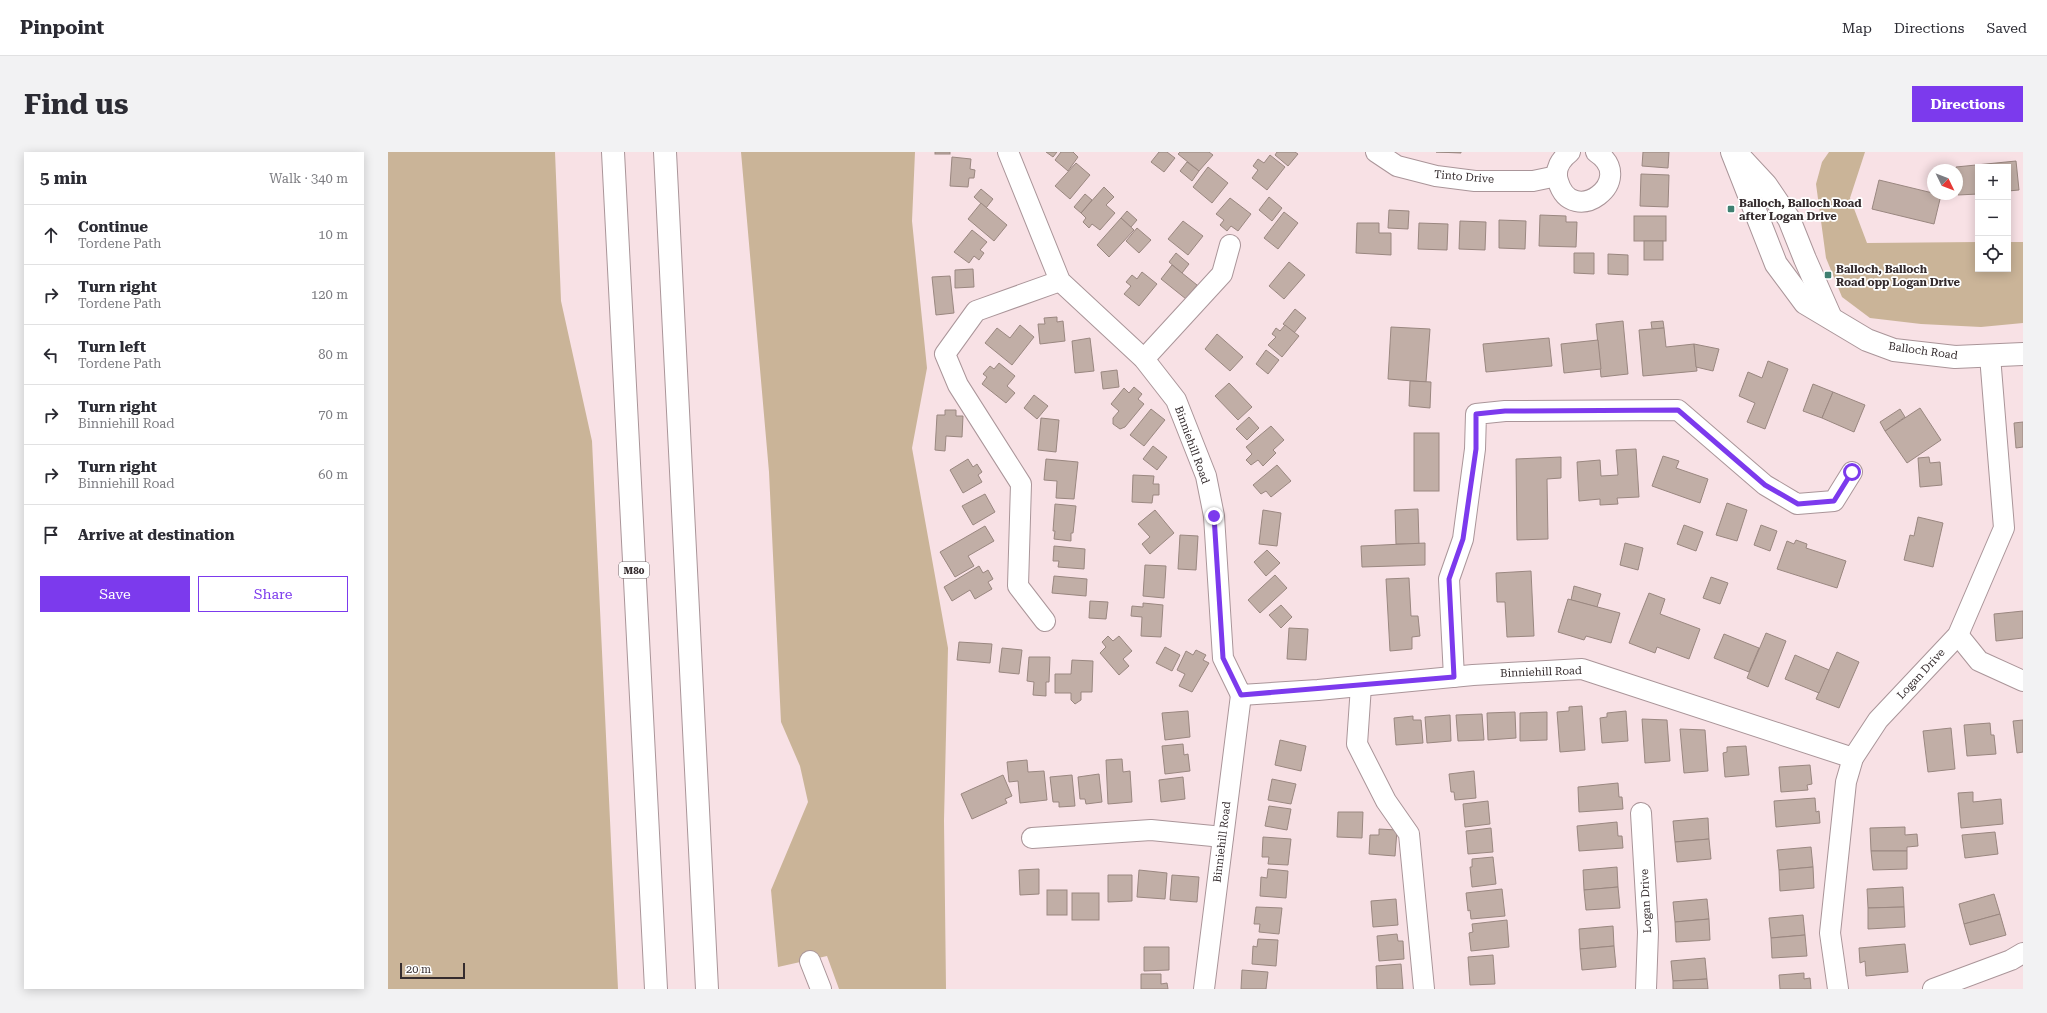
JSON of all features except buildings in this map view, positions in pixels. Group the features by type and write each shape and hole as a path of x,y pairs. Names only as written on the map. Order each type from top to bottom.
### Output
{"main road":[{"name":"M80","path":"613,152 656,989"},
{"path":"665,152 707,989"},
{"name":"Balloch Road","path":"1733,152 1766,185 1789,219 1831,318"},
{"name":"Balloch Road","path":"1733,152 1776,264 1805,303 1867,340 1894,350 1955,357 2023,354"}],"street":[{"name":"Binniehill Road","path":"1008,152 1060,281 1144,359 1176,400 1206,476 1214,516 1223,658 1241,695 1204,989"},
{"name":"Tinto Drive","path":"1376,152 1397,166 1436,176 1475,181 1525,181 1556,176"},
{"path":"1570,152 1561,162 1556,176 1560,187 1567,196 1577,201 1589,201 1599,196 1607,188 1610,177 1608,166 1602,156 1596,152"},
{"path":"1144,359 1222,274 1230,245"},
{"path":"1045,621 1018,586 1020,484 958,386 946,354 976,311 1060,281"},
{"name":"Logan Drive","path":"1838,989 1830,933 1846,782 1853,758 1878,720 1958,635 2004,528 1990,356"},
{"path":"1454,677 1449,579 1463,539 1476,449 1476,414 1505,411 1678,410 1765,485 1798,504 1834,501 1852,472"},
{"path":"1958,635 1980,661 2023,681"},
{"name":"Binniehill Road","path":"1241,695 1454,677 1582,669 1853,758"},
{"path":"1361,686 1357,744 1386,801 1409,834 1424,989"},
{"name":"Logan Drive","path":"1641,813 1648,932 1646,989"},
{"path":"1032,838 1151,830 1223,837"},
{"path":"1933,989 2011,960 2023,953"},
{"path":"810,961 820,989"}],"shaded area":[{"path":"388,152 555,152 561,301 592,441 618,989 388,989"},
{"path":"741,152 915,152 912,221 927,368 912,448 948,648 944,821 946,989 839,989 827,956 778,967 771,890 808,802 800,766 781,722 769,472"},
{"path":"1829,152 1865,152 1850,198 1867,243 1975,242 1975,272 2011,272 2011,242 2023,242 2023,323 1981,327 1921,324 1870,318 1842,297 1826,258 1816,184 1822,162"}],"place":[{"name":"Balloch, Balloch Road after Logan Drive","path":"1731,209"},
{"name":"Balloch, Balloch Road opp Logan Drive","path":"1828,275"}],"route":[{"path":"1214,516 1223,658 1241,695 1318,690 1454,677 1449,579 1463,539 1476,449 1476,414 1505,411 1678,410 1765,485 1798,504 1834,501 1852,472"}]}
